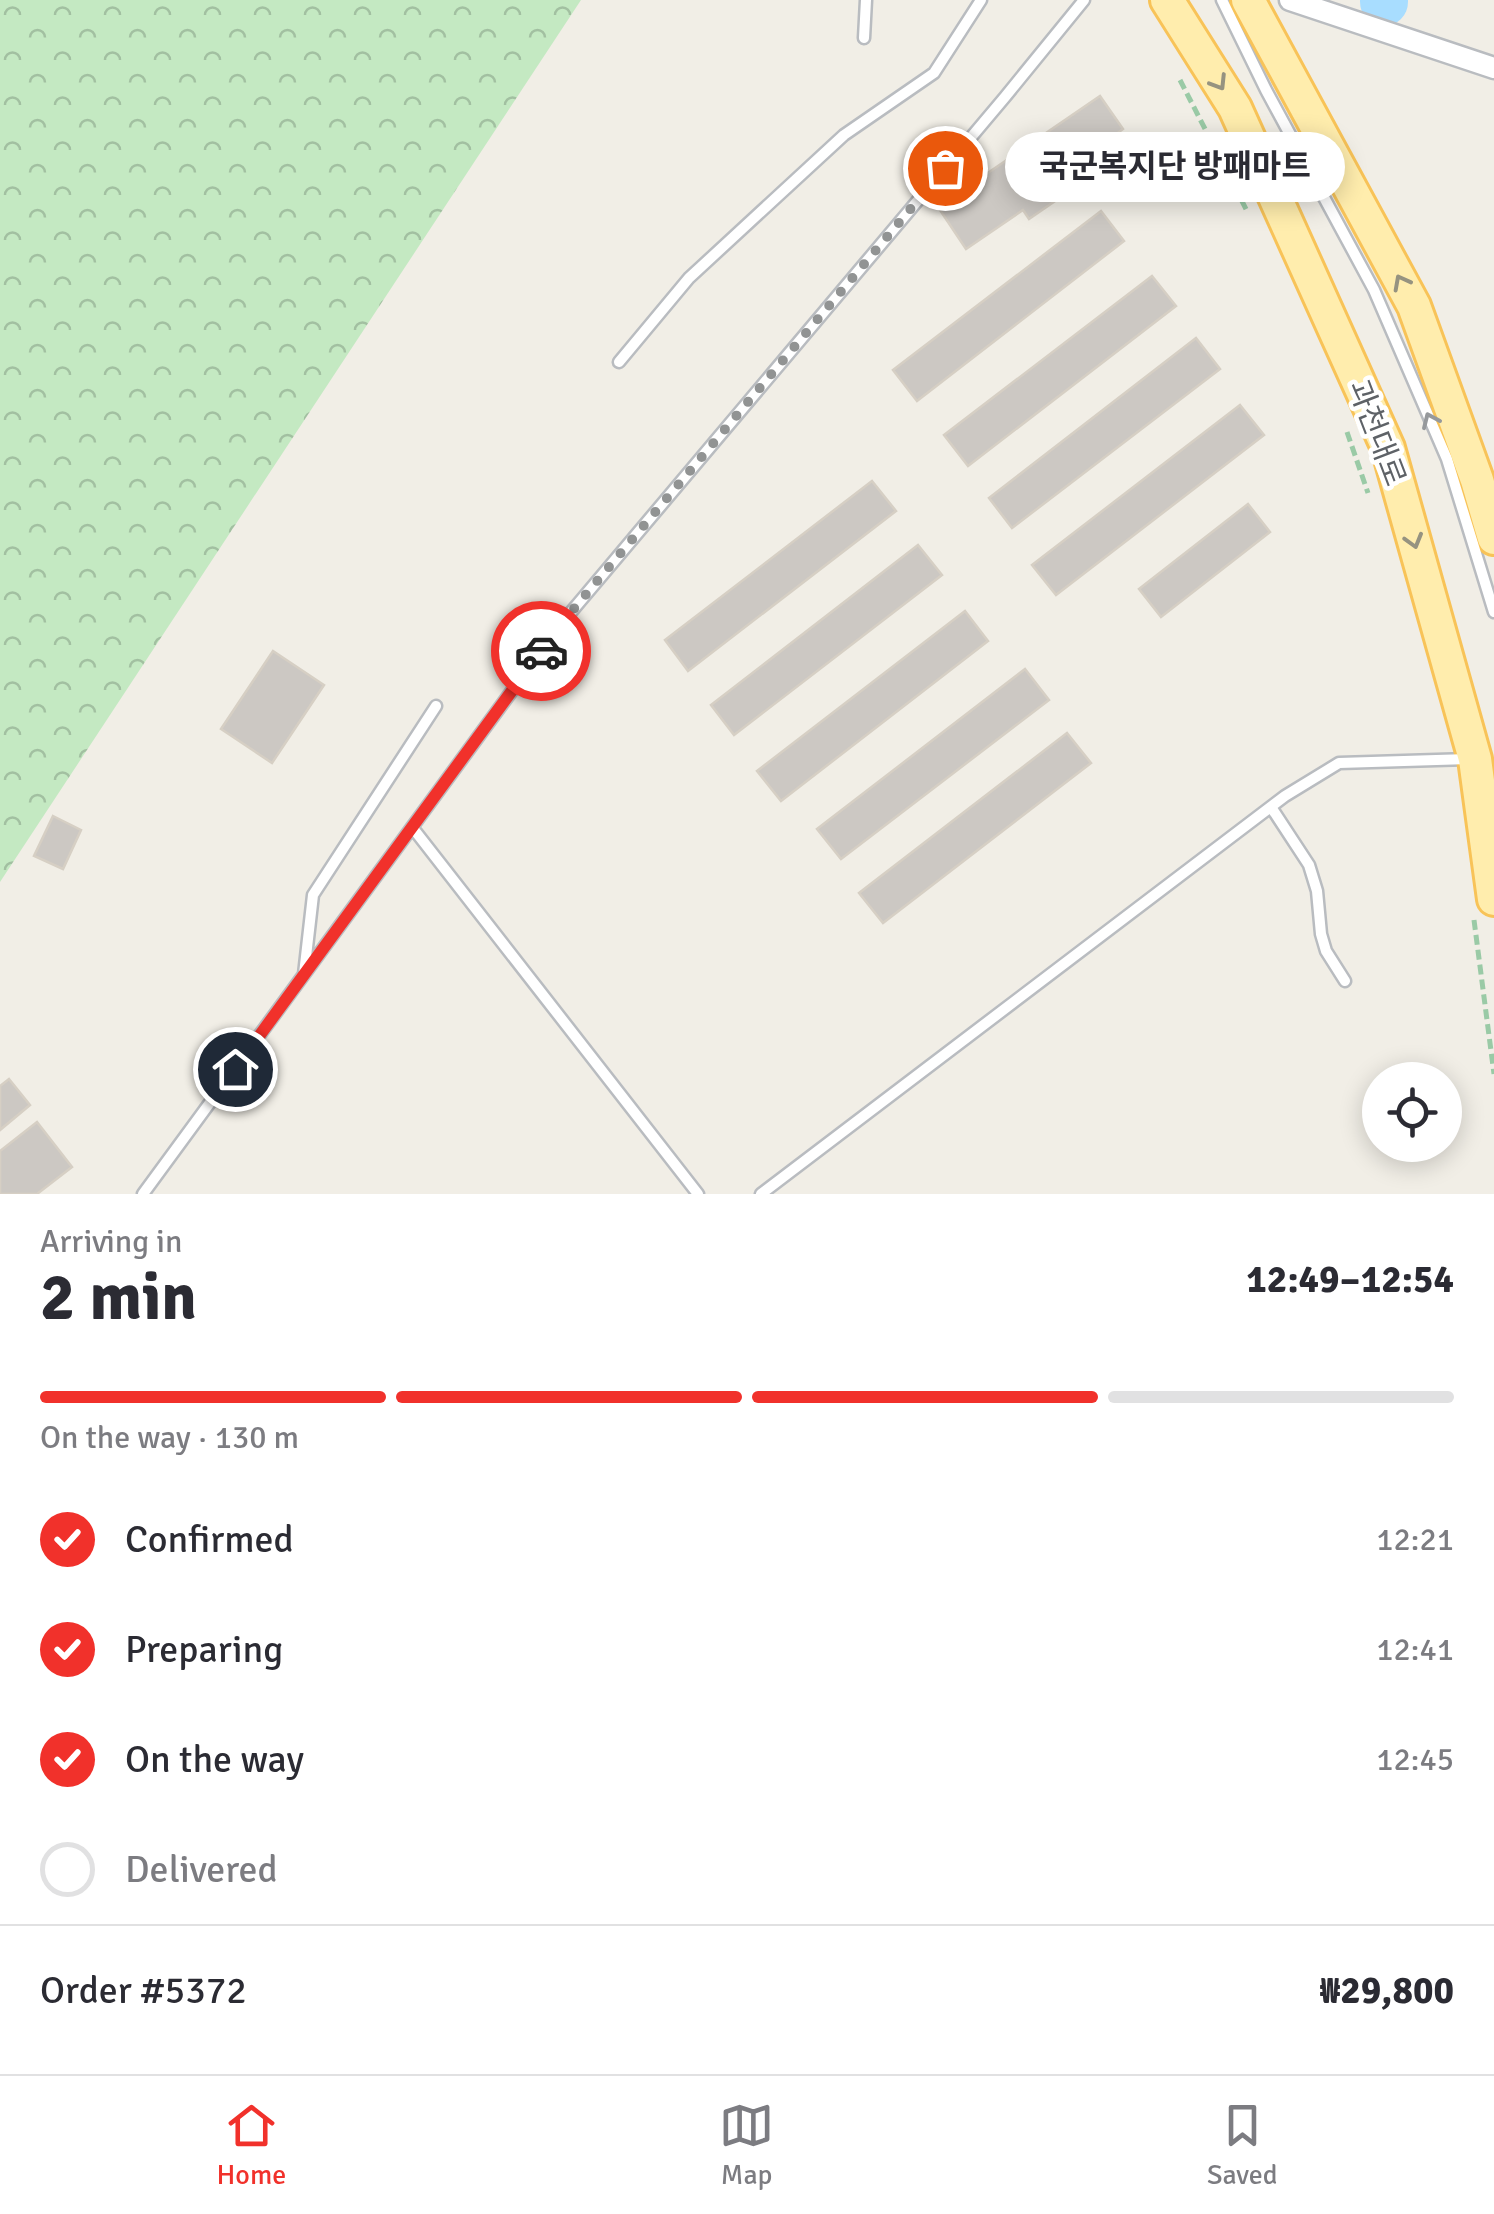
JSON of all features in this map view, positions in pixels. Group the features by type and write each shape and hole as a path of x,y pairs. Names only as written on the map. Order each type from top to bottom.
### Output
{"main road":[{"name":"과천대로","path":"1167,0 1235,108 1388,448 1485,759 1484,908"},
{"path":"1248,0 1414,306 1494,538"}],"street":[{"path":"1290,0 1494,68"}],"lane":[{"path":"864,38 866,0"},
{"path":"618,362 690,278 844,135 934,73 981,0"},
{"path":"143,1194 561,624 1084,0"},
{"path":"1222,0 1381,307 1447,458 1494,612"},
{"path":"304,975 313,895 436,706"},
{"path":"761,1194 1271,807 1339,762 1485,759"},
{"path":"1271,807 1309,865 1317,892 1320,934 1345,981"},
{"path":"412,827 698,1194"}],"path":[{"path":"1177,74 1248,214"},
{"path":"1345,428 1372,503"},
{"path":"1484,908 1494,1074"}],"green space":[{"path":"0,0 581,0 0,882"}],"building":[{"path":"1100,96 1123,129 1115,135 1120,143 1106,153 1112,162 1029,219 1023,210 966,249 938,207"},
{"path":"1101,211 1124,241 917,401 893,370"},
{"path":"1152,276 1176,306 968,466 944,435"},
{"path":"1196,338 1220,369 1012,528 989,498"},
{"path":"1240,405 1264,435 1056,595 1032,565"},
{"path":"872,481 896,511 688,671 665,640"},
{"path":"1248,504 1270,532 1161,617 1139,589"},
{"path":"918,545 942,575 734,735 711,705"},
{"path":"965,611 988,641 781,801 757,771"},
{"path":"273,651 324,685 272,763 221,729"},
{"path":"1025,669 1049,700 841,859 817,829"},
{"path":"1067,733 1091,763 883,923 859,893"},
{"path":"53,816 81,830 63,869 34,856"},
{"path":"9,1079 30,1105 0,1130 0,1086"},
{"path":"37,1122 72,1167 37,1194 0,1194 0,1151"}],"way so far":[{"path":"541,651 945,168"}],"place":[{"name":"국군복지단 방패마트","path":"945,168"}],"route":[{"path":"235,1069 541,651"}]}
